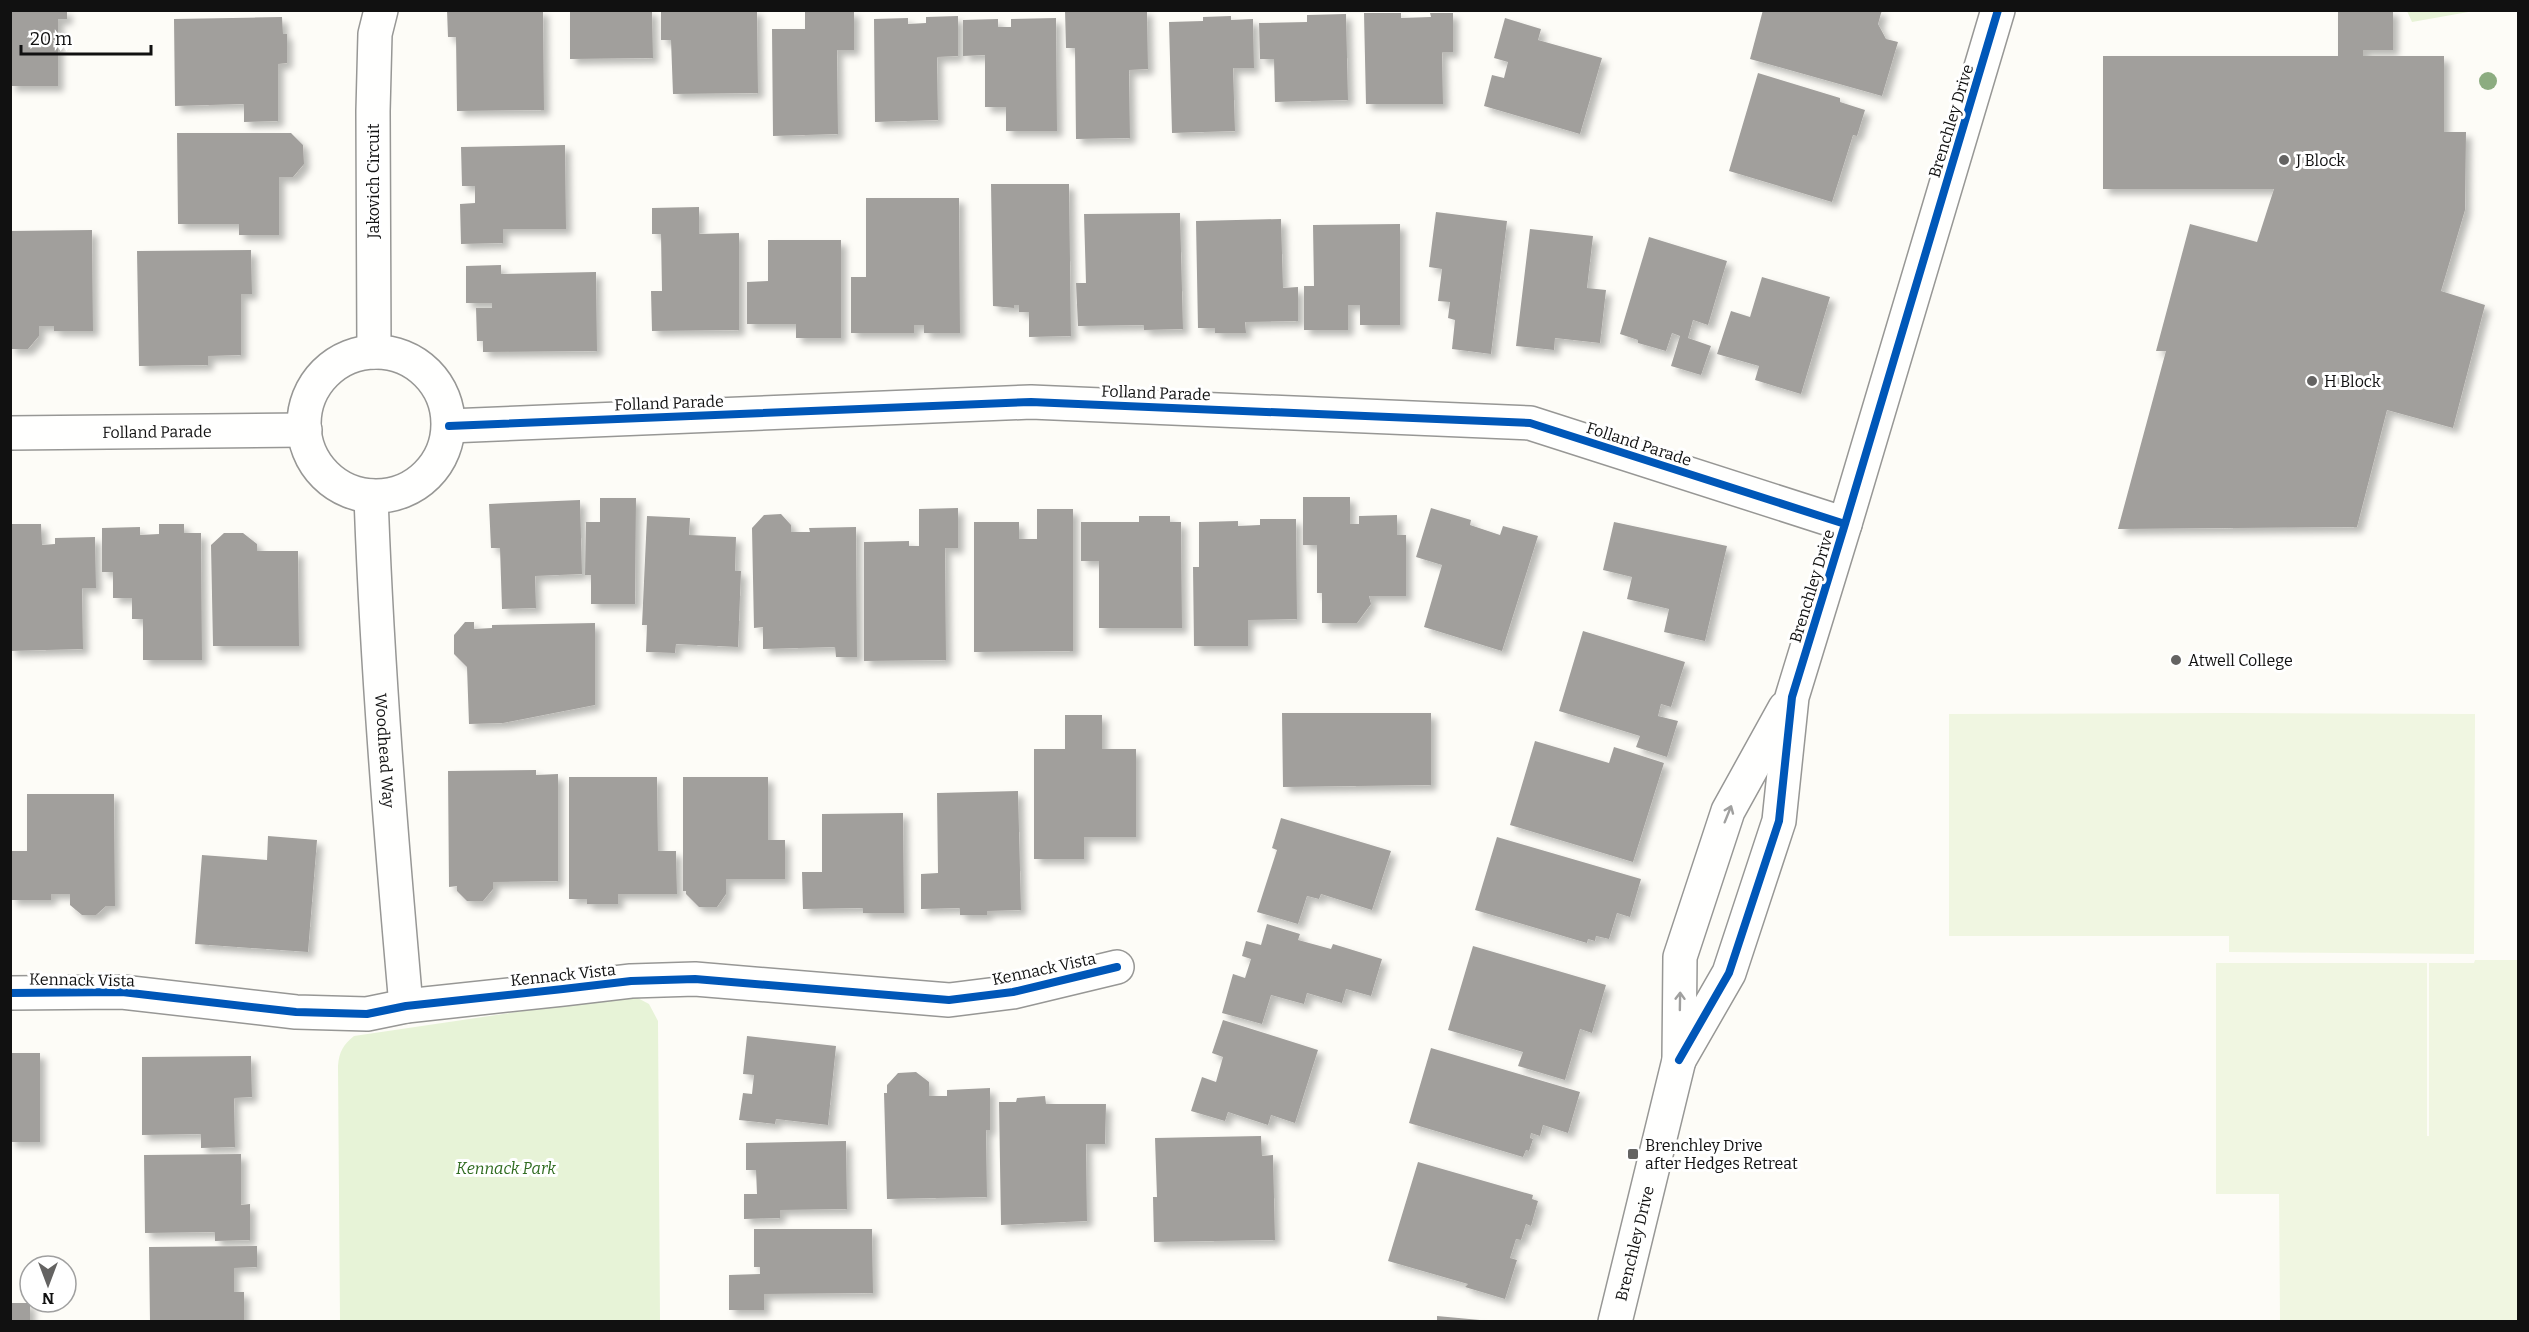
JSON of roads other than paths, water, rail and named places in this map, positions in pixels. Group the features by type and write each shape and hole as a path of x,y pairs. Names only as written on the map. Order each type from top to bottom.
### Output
{"street":[{"name":"Jakovich Circuit","path":"374,352 373,111 375,34 381,10"},
{"name":"Brenchley Drive","path":"1679,1060 1729,974 1779,821 1792,697 1998,10"},
{"path":"374,352 390,352 413,362 432,378 444,400 449,426 446,443 435,466 417,484 394,494 371,496 338,486 319,469 307,447 304,414 311,390 327,370 348,357 374,352"},
{"name":"Folland Parade","path":"449,426 1031,402 1530,423 1845,524"},
{"name":"Folland Parade","path":"10,433 305,430"},
{"name":"Woodhead Way","path":"371,496 375,622 382,729 406,1006"},
{"name":"Brenchley Drive","path":"1616,1322 1679,1060 1680,957 1728,811 1792,697"},
{"path":"1705,880 1754,896"},
{"name":"Kennack Vista","path":"10,993 122,992 296,1012 367,1014 406,1006 631,981 695,979 949,1000 1013,992 1117,967"}],"place":[{"name":"J Block","path":"2284,160"},
{"name":"H Block","path":"2312,381"},
{"name":"Atwell College","path":"2176,660"},
{"name":"Brenchley Drive after Hedges Retreat","path":"1633,1154"}],"park label":[{"name":"Kennack Park","path":"506,1168"}]}
